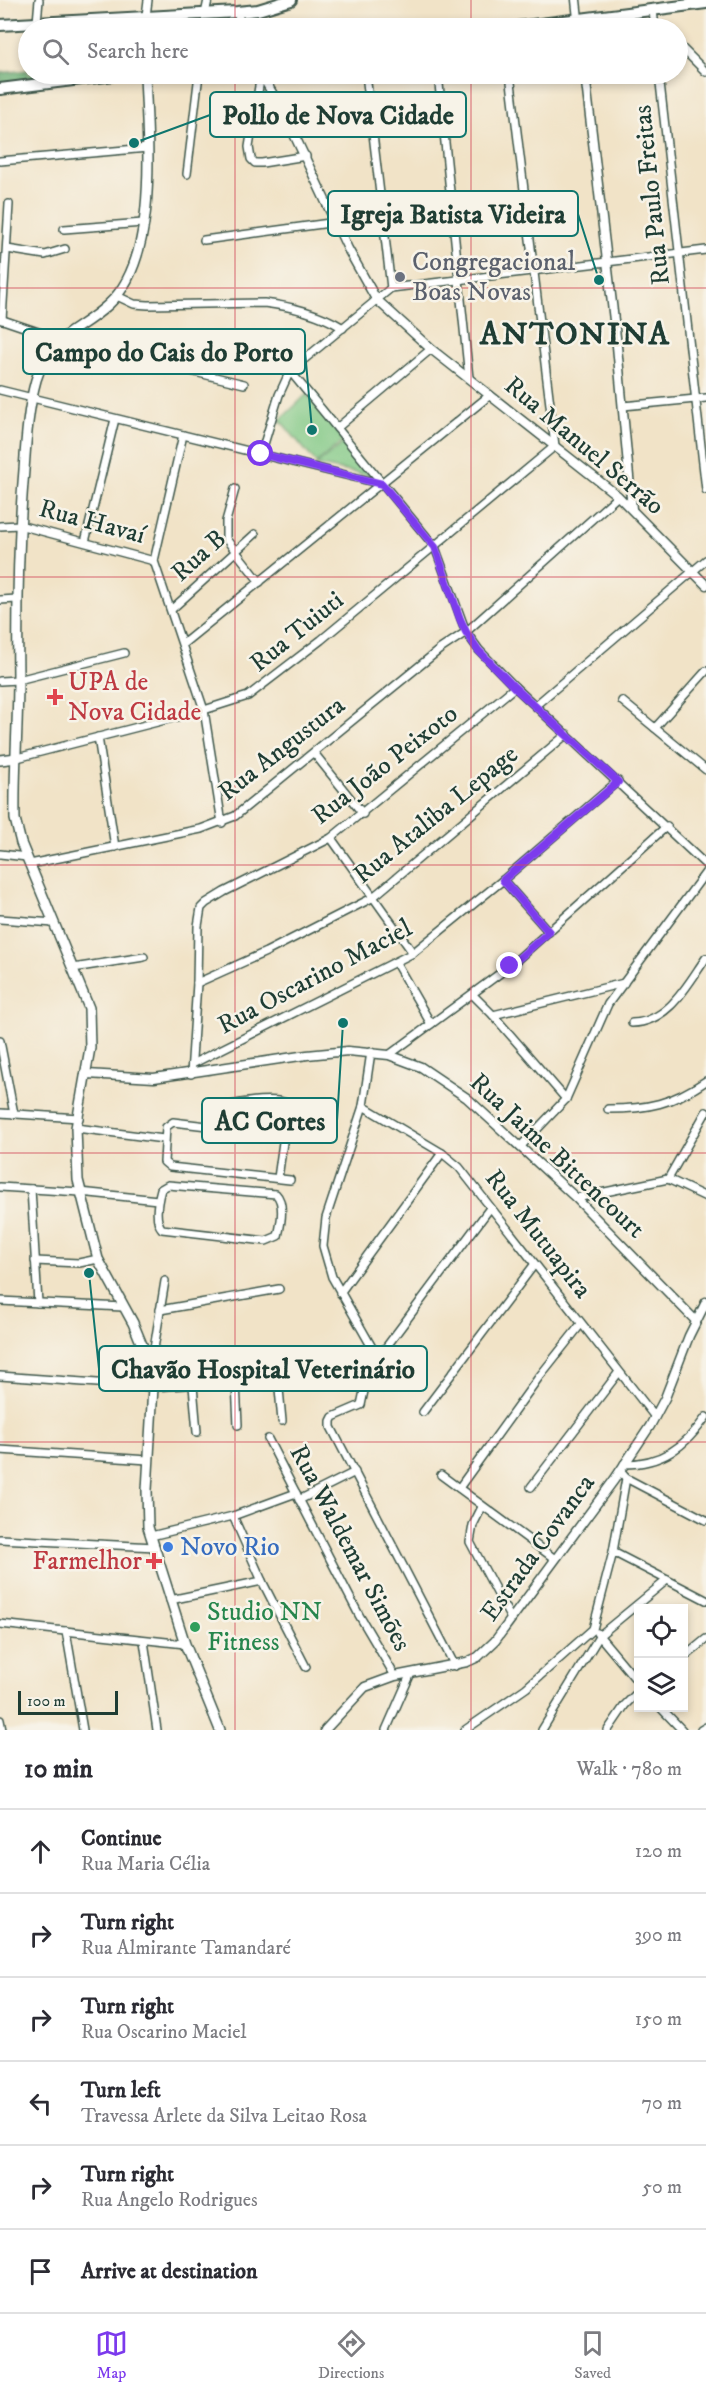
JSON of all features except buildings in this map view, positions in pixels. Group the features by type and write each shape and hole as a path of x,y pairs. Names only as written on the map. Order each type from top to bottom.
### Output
{"main road":[{"path":"110,18 258,10 291,0"},
{"path":"610,18 706,3"},
{"path":"0,25 18,24"},
{"path":"0,90 46,84"},
{"path":"145,84 148,188 143,224 132,272 117,296 93,317 59,339 40,369 33,399 19,525 15,819 28,860 89,1008 90,1039 87,1074 78,1123 76,1162 80,1192 98,1259 142,1342 150,1370 153,1387 147,1512 151,1536 185,1644 220,1730"},
{"path":"0,760 17,758"}],"street":[{"path":"38,18 39,0"},
{"path":"146,16 148,0"},
{"path":"205,14 208,0"},
{"path":"576,0 578,18"},
{"path":"653,10 654,18"},
{"path":"237,12 239,18"},
{"path":"688,54 706,72"},
{"path":"187,174 198,84"},
{"path":"259,84 249,147 251,159 255,163 262,163 306,156"},
{"name":"Rua Manuel Serrão","path":"267,84 306,156 362,278 376,299 430,349 618,496 706,585"},
{"path":"367,84 391,288"},
{"path":"439,84 469,378"},
{"path":"511,84 555,446"},
{"path":"586,84 623,406 632,509"},
{"name":"Rua Paulo Freitas","path":"660,84 706,490"},
{"path":"0,161 148,148"},
{"path":"9,204 1,319 59,339 244,384"},
{"path":"204,240 337,222"},
{"path":"63,228 143,224"},
{"path":"7,249 45,255 65,249"},
{"path":"261,454 279,395 290,371 391,288 706,250"},
{"path":"117,296 134,304 148,305 279,304 326,319 343,328"},
{"path":"337,428 430,349"},
{"path":"290,371 435,547 466,632 478,650 514,687 667,826 706,865"},
{"path":"0,390 382,484"},
{"path":"184,643 490,394"},
{"path":"623,406 706,398"},
{"path":"85,542 115,419"},
{"path":"183,435 154,561 184,643 204,710 222,823"},
{"name":"Rua Tuiuti","path":"17,758 238,701 262,687 555,446"},
{"path":"234,489 225,529 226,538 260,582"},
{"name":"Rua Angustura","path":"0,854 28,860 115,847 222,823 255,801 439,650 466,632 618,496"},
{"name":"Rua Havaí","path":"0,526 19,525 154,561"},
{"name":"Rua B","path":"172,609 255,534"},
{"path":"536,705 706,560"},
{"path":"0,600 17,599"},
{"path":"0,681 18,680 124,653"},
{"path":"655,728 706,671"},
{"name":"Rua João Peixoto","path":"192,1069 201,908 206,903 331,838 363,814 514,687"},
{"path":"622,701 704,765"},
{"name":"Rua Ataliba Lepage","path":"197,983 266,952 372,898 567,734"},
{"path":"98,737 115,847"},
{"path":"314,753 363,814"},
{"name":"Rua Oscarino Maciel","path":"192,1069 413,953 618,782"},
{"path":"389,1055 473,995 549,932 667,826"},
{"path":"331,838 413,953"},
{"path":"520,1147 566,1099 577,1078 600,1019 706,872"},
{"path":"503,880 549,932"},
{"path":"0,919 54,923"},
{"path":"73,968 144,957"},
{"path":"632,1023 649,1021 664,1013 706,958"},
{"path":"396,963 431,1024"},
{"path":"493,1015 624,983"},
{"path":"473,995 566,1099"},
{"path":"0,1041 14,1114"},
{"path":"370,1052 363,1106 323,1233 326,1261 340,1293 378,1358"},
{"name":"Rua Jaime Bittencourt","path":"87,1074 140,1079 192,1069 318,1053 370,1052 389,1055 421,1067 449,1084 576,1198 696,1321"},
{"path":"608,1109 654,1107 675,1100 706,1082"},
{"path":"213,1126 214,1112 218,1108 280,1100 286,1105 278,1178"},
{"name":"Rua Mutuapira","path":"363,1106 442,1154 459,1167 655,1417"},
{"path":"668,1179 706,1112"},
{"path":"0,1113 78,1123 164,1139"},
{"path":"284,1135 173,1122 166,1127 164,1162 170,1167 290,1180"},
{"path":"340,1293 442,1154"},
{"path":"576,1198 668,1179 706,1197"},
{"path":"168,1185 276,1194 281,1205 279,1233 276,1238 266,1241 162,1229 159,1223 158,1200 161,1189 168,1185"},
{"path":"0,1187 158,1200"},
{"path":"31,1189 38,1303"},
{"path":"455,1666 330,1423 333,1417 361,1405 367,1377 378,1358 490,1208"},
{"path":"35,1261 79,1263 98,1259"},
{"path":"423,1412 534,1265"},
{"path":"150,1370 165,1281"},
{"path":"160,1310 279,1289"},
{"path":"0,1301 123,1307"},
{"name":"Estrada Covanca","path":"325,1730 359,1692 375,1683 395,1676 455,1666 478,1657 489,1647 555,1560 655,1417 706,1302"},
{"path":"459,1488 539,1377 581,1324"},
{"path":"531,1486 618,1372"},
{"path":"0,1376 153,1387 193,1386 305,1375"},
{"path":"278,1378 282,1421"},
{"path":"236,1382 238,1425"},
{"path":"193,1386 197,1432"},
{"path":"465,1730 526,1688 593,1629 613,1552 626,1478 622,1467 639,1464 670,1453 687,1442 706,1417"},
{"name":"Rua Waldemar Simões","path":"268,1439 395,1676"},
{"path":"0,1450 148,1460"},
{"path":"151,1536 233,1516 297,1496 355,1472"},
{"path":"441,1475 555,1560"},
{"path":"626,1478 706,1520"},
{"path":"482,1507 473,1524 470,1542 511,1619"},
{"path":"233,1516 262,1581 306,1666"},
{"path":"0,1539 154,1547"},
{"path":"613,1552 706,1599"},
{"path":"542,1730 600,1635 667,1580"},
{"path":"170,1600 262,1581"},
{"path":"0,1624 185,1644"},
{"path":"593,1629 634,1676"},
{"path":"66,1631 83,1730"},
{"path":"688,1654 706,1639"},
{"path":"144,1641 157,1730"},
{"path":"386,1730 411,1673"},
{"path":"608,1730 625,1705 634,1697"},
{"path":"666,1712 682,1730"},
{"path":"0,1720 2,1730"},
{"path":"701,1730 706,1726"}],"green space":[{"path":"18,71 18,83 0,85 0,73"},
{"path":"307,394 344,440 316,463 280,420"},
{"path":"345,442 371,476 316,465"}],"place":[{"name":"Pollo de Nova Cidade","path":"134,143"},
{"name":"Congregacional Boas Novas","path":"400,277"},
{"name":"Igreja Batista Videira","path":"599,280"},
{"name":"Campo do Cais do Porto","path":"312,430"},
{"name":"UPA de Nova Cidade","path":"55,697"},
{"name":"AC Cortes","path":"343,1023"},
{"name":"Chavão Hospital Veterinário","path":"89,1273"},
{"name":"Novo Rio","path":"168,1547"},
{"name":"Farmelhor","path":"154,1561"},
{"name":"Studio NN Fitness","path":"195,1627"}],"district":[{"name":"ANTONINA","path":"575,335"}],"route":[{"path":"261,454 382,484 435,547 460,619 478,650 514,687 618,782 503,880 549,932 510,966"}]}
